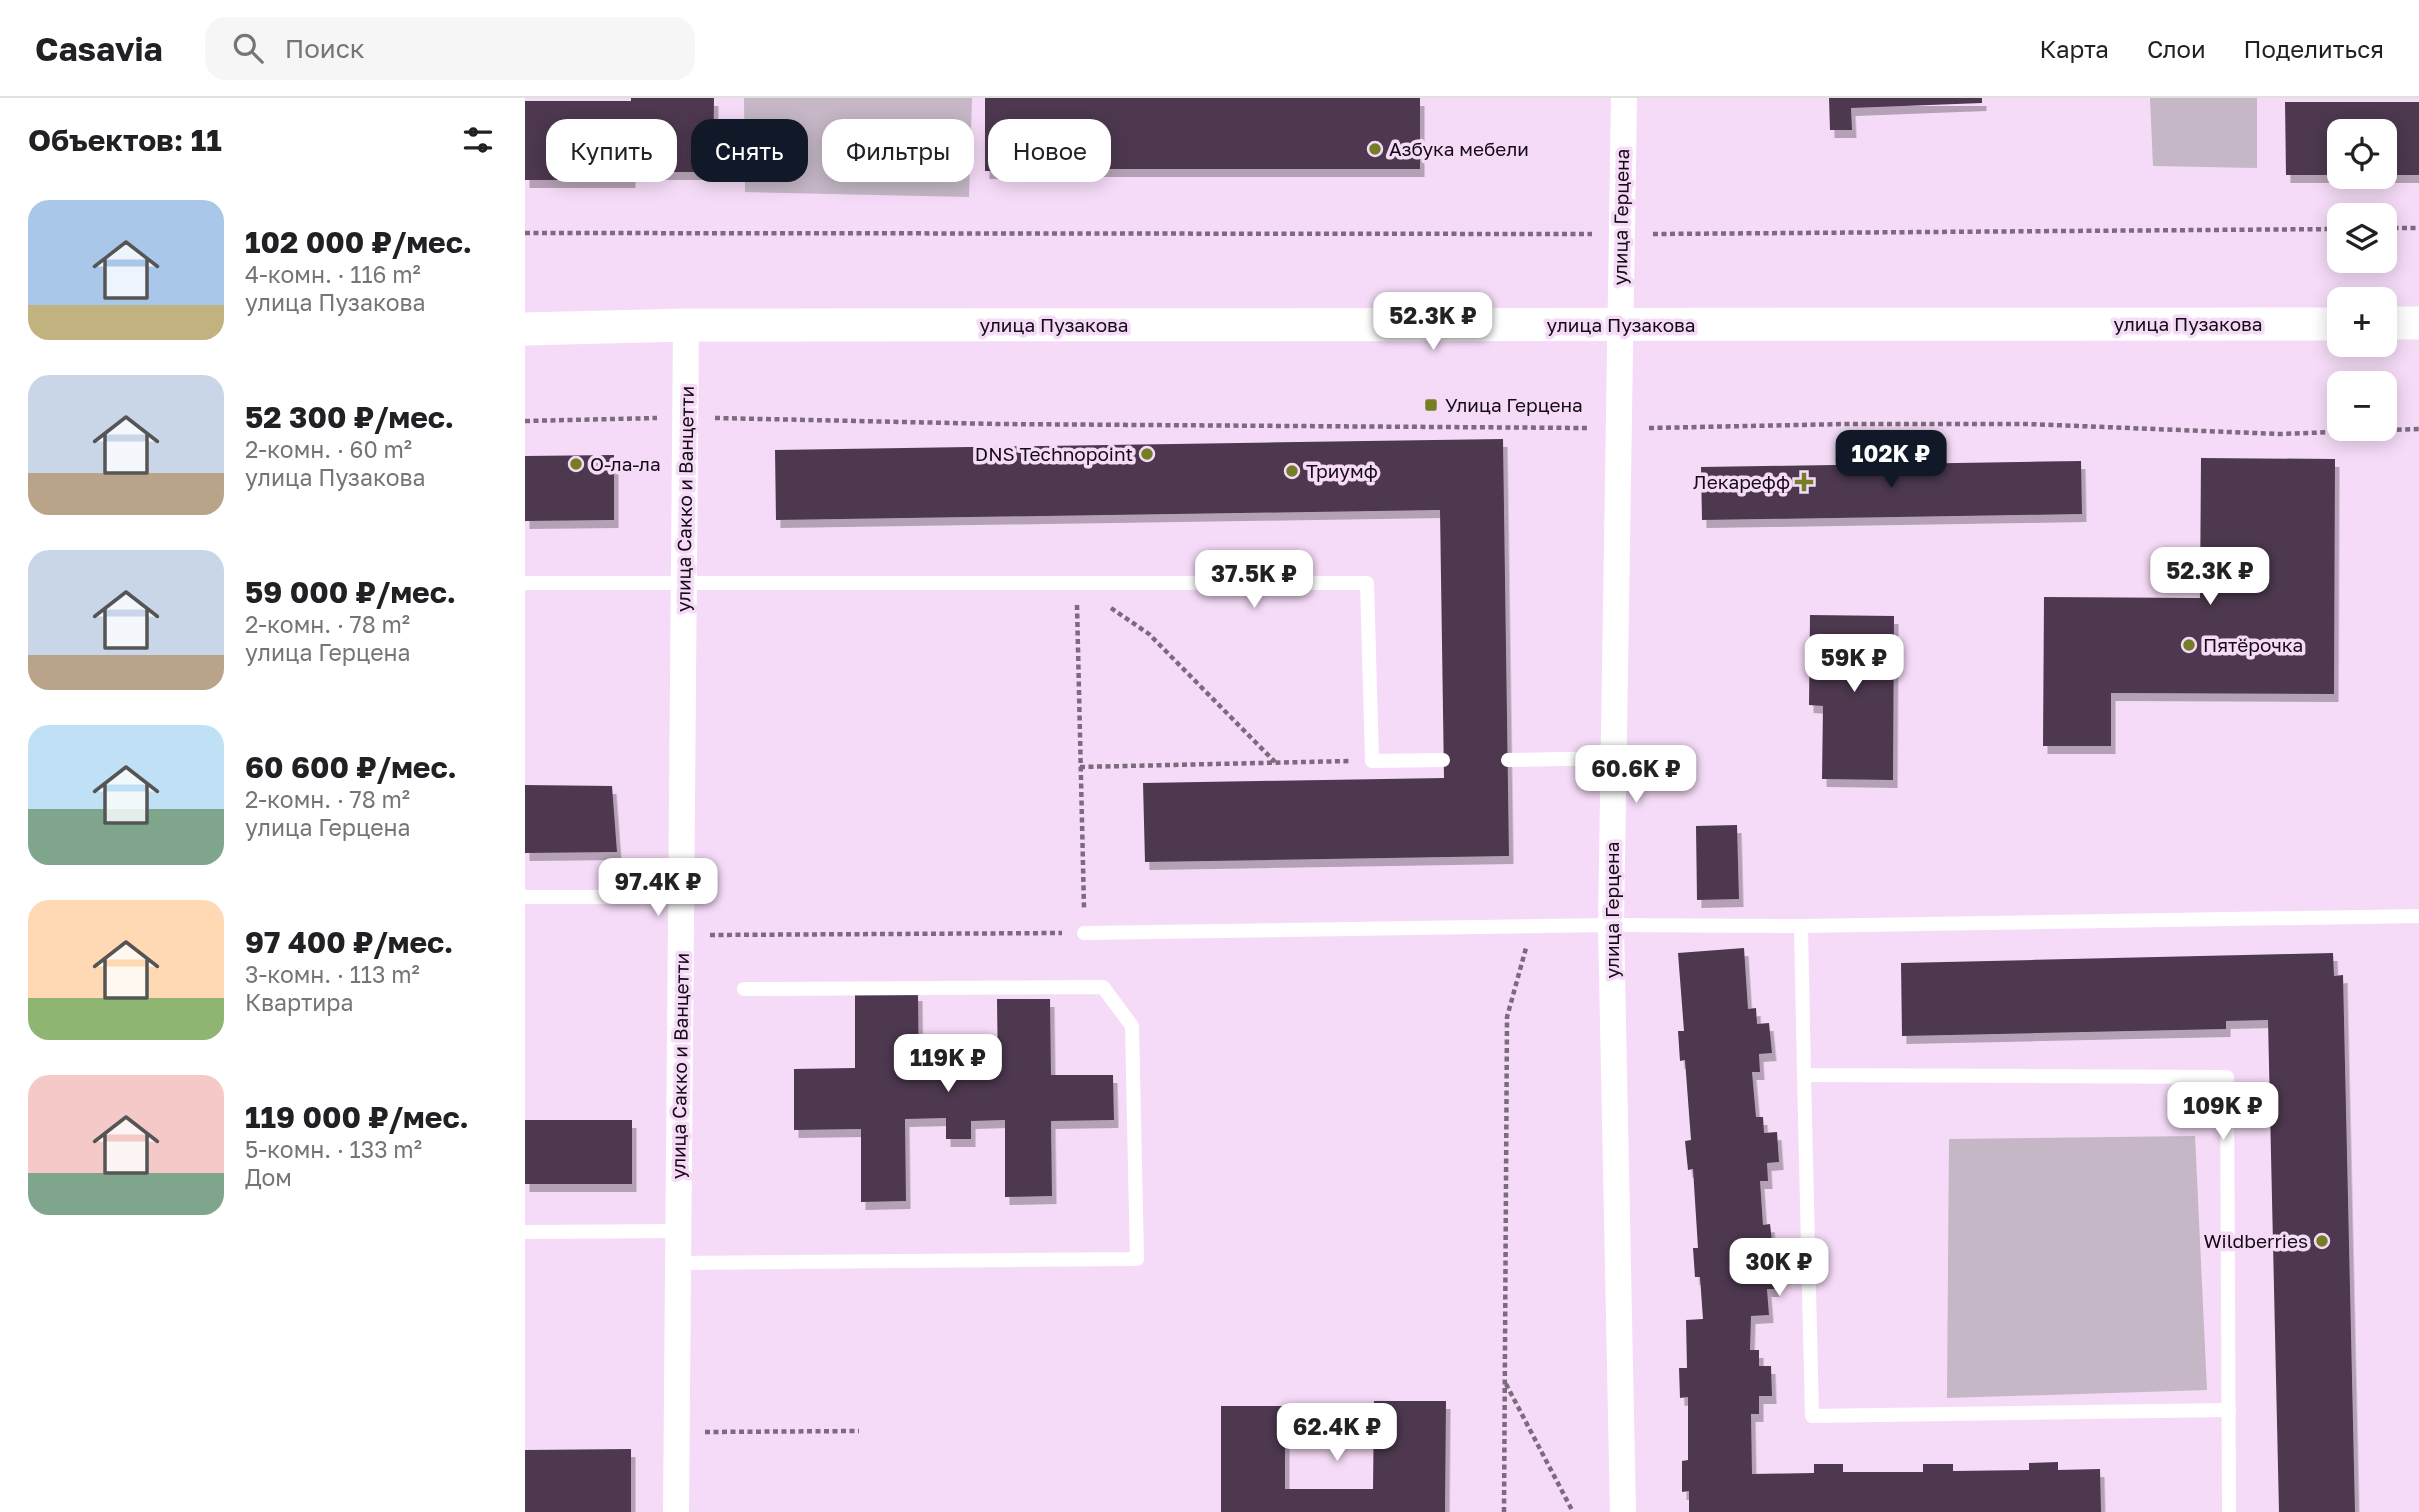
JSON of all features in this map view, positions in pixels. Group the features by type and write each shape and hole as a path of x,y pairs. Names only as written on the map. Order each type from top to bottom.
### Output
{"street":[{"name":"улица Герцена","path":"1623,1512 1611,925 1624,98"},
{"path":"2397,323 2419,323"},
{"name":"улица Пузакова","path":"525,329 686,325 2327,324"},
{"name":"улица Сакко и Ванцетти","path":"676,1512 686,325"}],"lane":[{"path":"525,583 1367,583 1372,761 1443,760"},
{"path":"1508,760 1613,758"},
{"path":"525,897 681,897"},
{"path":"1084,933 1611,925 1801,926 2419,916"},
{"path":"1801,926 1812,1416 2229,1410"},
{"path":"678,1263 1137,1259 1132,1026 1103,987 744,989"},
{"path":"1804,1075 2227,1077 2229,1512"},
{"path":"525,1232 678,1231"}],"path":[{"path":"2397,228 2419,228"},
{"path":"525,233 1621,234 2327,229"},
{"path":"525,421 685,417 1013,424 1618,429 1846,424 2028,424 2280,434 2419,429"},
{"path":"1076,584 1149,634 1276,763"},
{"path":"681,935 1084,933 1076,584"},
{"path":"1080,767 1372,761"},
{"path":"1504,1512 1507,1017 1532,926"},
{"path":"1506,1384 1573,1512"},
{"path":"676,1432 859,1431"}],"shaded area":[{"path":"744,98 972,98 971,119 822,119 822,182 969,182 969,197 745,192 745,182 808,182 808,119 744,119"},
{"path":"2150,98 2257,98 2257,168 2153,166"},
{"path":"2195,1136 2207,1390 1947,1398 1949,1139"}],"building":[{"path":"631,98 714,98 714,119 691,119 691,172 677,172 677,119 546,119 546,180 525,180 525,101 631,101"},
{"path":"985,98 1420,98 1420,169 1111,169 1111,119 988,119 988,171 985,171"},
{"path":"1829,98 1982,98 1982,103 1851,108 1852,130 1830,130"},
{"path":"2285,102 2419,102 2419,175 2397,175 2397,119 2327,119 2327,175 2286,175"},
{"path":"1503,439 1509,856 1145,862 1143,783 1444,778 1440,510 776,520 775,450"},
{"path":"614,455 614,520 525,521 525,456"},
{"name":"Пятёрочка","path":"2201,458 2335,459 2334,694 2111,693 2111,746 2043,746 2044,597 2200,598"},
{"path":"2081,461 2082,514 1702,520 1701,467"},
{"path":"1810,615 1894,616 1893,780 1822,779 1823,706 1809,705"},
{"path":"525,785 612,786 617,852 525,853"},
{"path":"1737,825 1739,899 1697,900 1696,826"},
{"path":"1744,948 1748,1009 1756,1008 1757,1024 1769,1023 1772,1053 1759,1054 1760,1072 1752,1072 1756,1117 1763,1117 1764,1133 1777,1132 1779,1162 1767,1163 1768,1181 1760,1181 1763,1225 1770,1224 1772,1241 1784,1239 1787,1269 1774,1271 1775,1289 1767,1289 1769,1315 1751,1316 1750,1350 1759,1350 1759,1366 1771,1366 1772,1396 1759,1396 1759,1414 1751,1414 1752,1474 1814,1473 1814,1464 1843,1464 1843,1472 1923,1472 1923,1464 1953,1464 1953,1471 2029,1470 2029,1463 2058,1462 2058,1470 2100,1469 2101,1512 1689,1512 1689,1491 1682,1492 1682,1461 1688,1460 1688,1397 1680,1398 1679,1368 1687,1368 1686,1320 1703,1319 1700,1277 1695,1277 1693,1248 1698,1248 1693,1169 1688,1170 1685,1141 1691,1140 1685,1060 1680,1061 1678,1031 1684,1031 1678,953"},
{"path":"2333,953 2334,976 2343,975 2355,1512 2279,1512 2268,1020 2226,1021 2226,1029 1902,1036 1901,963"},
{"path":"918,993 919,1073 935,1073 934,1059 975,1058 975,1076 998,1076 997,999 1050,999 1051,1075 1113,1075 1114,1120 1051,1121 1052,1196 1005,1197 1005,1120 971,1121 971,1139 946,1139 946,1118 905,1119 906,1201 861,1202 861,1129 794,1130 794,1069 855,1068 855,994"},
{"path":"525,1120 632,1120 632,1184 525,1184"},
{"path":"1374,1401 1446,1401 1445,1512 1221,1512 1221,1406 1285,1406 1285,1489 1373,1489"},
{"path":"631,1449 631,1512 525,1512 525,1450"}],"place":[{"name":"Азбука мебели","path":"1375,149"},
{"name":"Улица Герцена","path":"1431,405"},
{"name":"DNS Technopoint","path":"1147,454"},
{"name":"О-ла-ла","path":"576,464"},
{"name":"Триумф","path":"1292,471"},
{"name":"Лекарефф","path":"1804,482"},
{"name":"Пятёрочка","path":"2189,645"},
{"name":"Wildberries","path":"2322,1241"}]}
